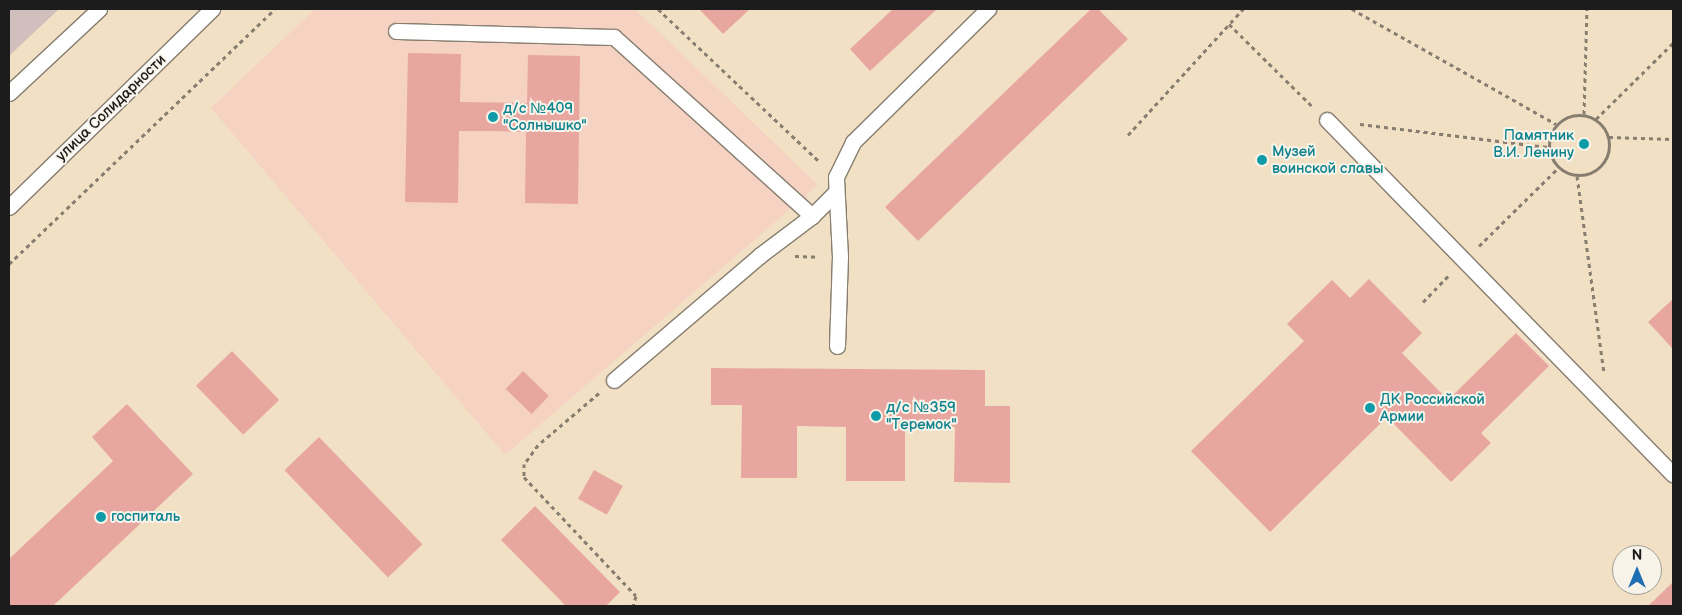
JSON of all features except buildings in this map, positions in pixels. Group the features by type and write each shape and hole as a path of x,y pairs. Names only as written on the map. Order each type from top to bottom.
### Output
{"lane":[{"path":"9,93 99,9"},
{"name":"улица Солидарности","path":"9,207 212,9"},
{"path":"837,346 840,257 835,193 836,177 853,142 988,9"},
{"path":"396,31 614,37 812,216"},
{"path":"1327,120 1673,474"},
{"path":"614,380 760,256 812,216 835,193"}],"path":[{"path":"9,264 276,9"},
{"path":"658,9 836,177"},
{"path":"1128,135 1243,9"},
{"path":"1352,9 1556,124"},
{"path":"1584,114 1587,9"},
{"path":"1229,24 1327,120 1548,147"},
{"path":"1596,119 1673,43"},
{"path":"1584,114 1596,119 1609,137 1608,156 1595,171 1576,176 1558,168 1548,147 1556,124 1568,116 1584,114"},
{"path":"1609,137 1673,139"},
{"path":"1423,302 1558,168"},
{"path":"1576,176 1609,409"},
{"path":"760,256 840,257"},
{"path":"614,380 538,445 524,464 524,477 636,596 633,606"}],"shaded area":[{"path":"9,9 59,9 9,56"},
{"path":"315,9 635,9 818,185 505,455 211,108"}],"place":[{"name":"д/с №409 \"Солнышко\"","path":"493,117"},
{"name":"Памятник В.И. Ленину","path":"1584,144"},
{"name":"Музей воинской славы","path":"1262,160"},
{"name":"ДК Российской Армии","path":"1370,408"},
{"name":"д/с №359 \"Теремок\"","path":"876,416"},
{"name":"госпиталь","path":"101,517"}]}
